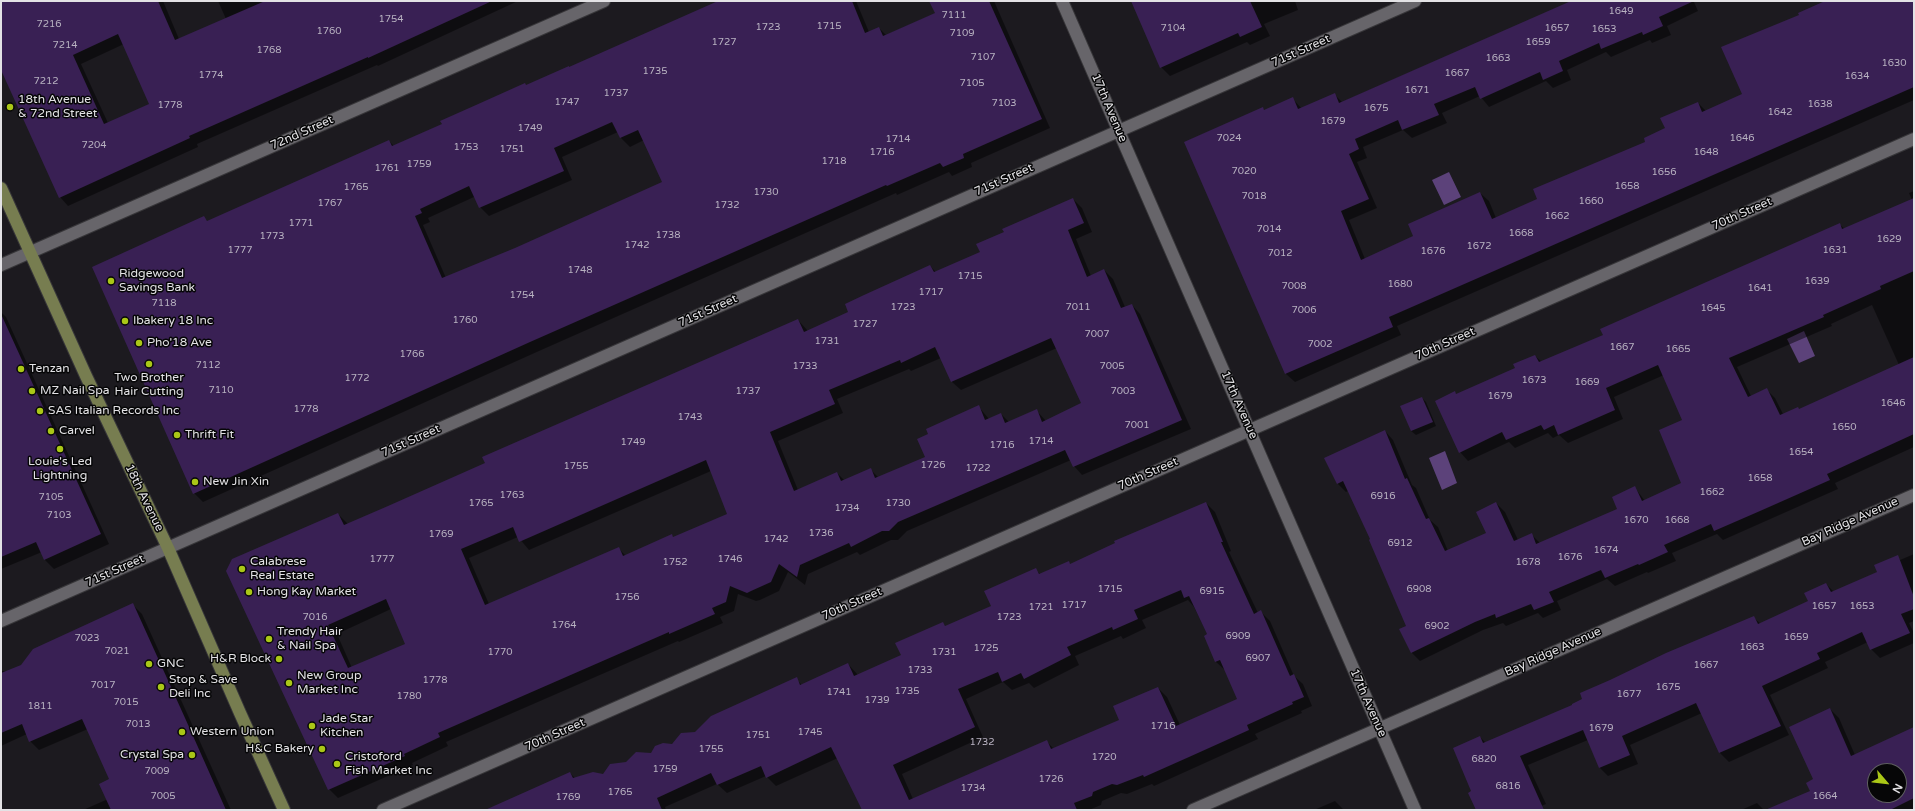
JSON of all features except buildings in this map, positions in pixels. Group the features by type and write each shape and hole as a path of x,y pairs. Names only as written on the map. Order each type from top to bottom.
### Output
{"street":[{"name":"72nd Street","path":"1,265 604,1"},
{"name":"17th Avenue","path":"1062,1 1415,810"},
{"name":"71st Street","path":"1,621 1415,1"},
{"name":"70th Street","path":"383,810 1914,139"},
{"name":"18th Avenue","path":"1,188 86,376 168,548 236,706 284,810"},
{"name":"Bay Ridge Avenue","path":"1193,810 1914,494"}],"shaded area":[{"path":"1449,172 1461,197 1444,205 1432,180"},
{"path":"1804,331 1815,356 1799,363 1787,339"},
{"path":"1445,451 1457,483 1442,490 1429,458"}],"place":[{"name":"18th Avenue & 72nd Street","path":"10,107"},
{"name":"Ridgewood Savings Bank","path":"111,281"},
{"name":"Ibakery 18 Inc","path":"125,321"},
{"name":"Pho'18 Ave","path":"139,343"},
{"name":"Two Brother Hair Cutting","path":"149,364"},
{"name":"Tenzan","path":"21,369"},
{"name":"MZ Nail Spa","path":"32,391"},
{"name":"SAS Italian Records Inc","path":"40,411"},
{"name":"Carvel","path":"51,431"},
{"name":"Thrift Fit","path":"177,435"},
{"name":"Louie's Led Lightning","path":"60,449"},
{"name":"New Jin Xin","path":"195,482"},
{"name":"Calabrese Real Estate","path":"242,569"},
{"name":"Hong Kay Market","path":"249,592"},
{"name":"Trendy Hair & Nail Spa","path":"269,639"},
{"name":"H&R Block","path":"279,659"},
{"name":"GNC","path":"149,664"},
{"name":"New Group Market Inc","path":"289,683"},
{"name":"Stop & Save Deli Inc","path":"161,687"},
{"name":"Jade Star Kitchen","path":"312,726"},
{"name":"Western Union","path":"182,732"},
{"name":"H&C Bakery","path":"322,749"},
{"name":"Crystal Spa","path":"192,755"},
{"name":"Cristoford Fish Market Inc","path":"337,764"}]}
